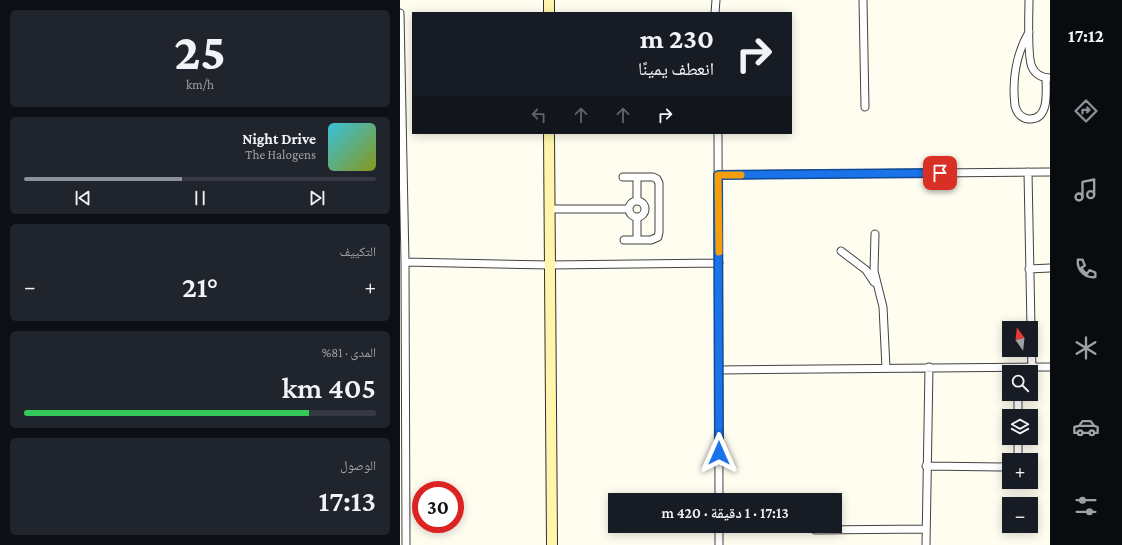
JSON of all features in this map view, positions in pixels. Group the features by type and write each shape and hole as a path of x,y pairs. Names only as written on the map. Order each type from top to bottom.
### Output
{"street":[{"path":"549,0 549,12"},
{"path":"715,12 716,0"},
{"path":"863,0 865,107"},
{"path":"1029,0 1030,62 1036,72 1048,78 1046,104 1044,110 1037,118 1031,119 1020,116 1015,106 1015,73 1017,60 1021,47 1029,32"},
{"path":"400,13 405,262 403,370 406,545"},
{"path":"550,134 552,545"},
{"path":"718,134 719,493"},
{"path":"1028,172 1030,321"},
{"path":"718,175 1050,172"},
{"path":"623,176 653,177 657,179 659,183 660,232 658,237 654,240 624,240"},
{"path":"637,177 637,201"},
{"path":"637,217 632,215 629,209 630,204 637,201 643,204 645,209"},
{"path":"645,209 659,208"},
{"path":"550,209 629,209"},
{"path":"637,217 642,215 645,209"},
{"path":"637,217 637,240"},
{"path":"875,234 874,271 884,307 886,368"},
{"path":"841,251 866,270 879,291"},
{"path":"405,262 550,265 719,263"},
{"path":"1029,269 1050,268"},
{"path":"1038,367 1050,366"},
{"path":"719,370 929,367 1002,369"},
{"path":"926,545 926,466 929,367"},
{"path":"926,466 1002,467"},
{"path":"842,530 926,529"},
{"path":"719,533 719,545"}],"slow traffic":[{"path":"719,252 718,175 741,175"}],"route":[{"path":"719,453 718,175 940,173"}]}
